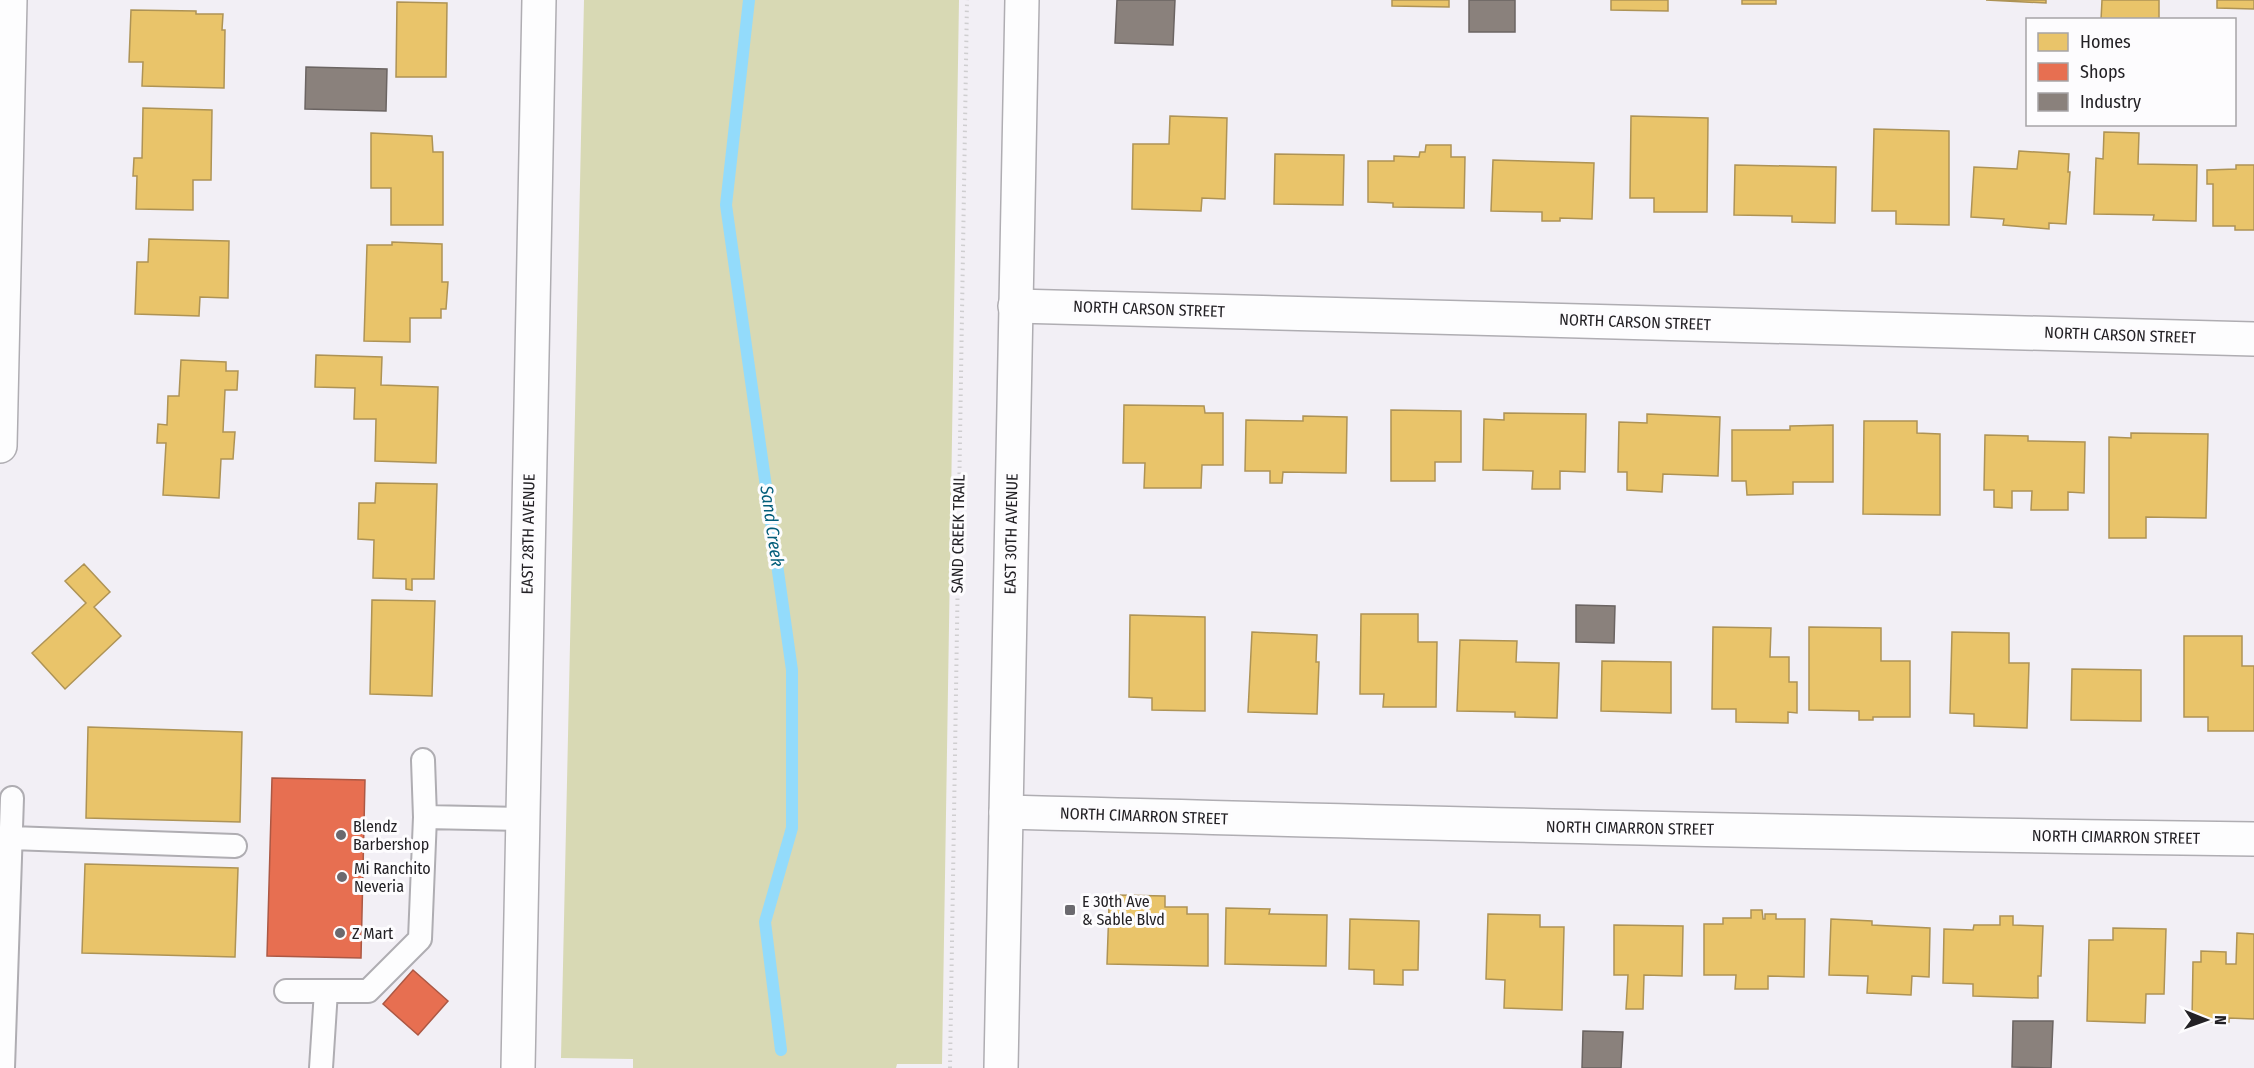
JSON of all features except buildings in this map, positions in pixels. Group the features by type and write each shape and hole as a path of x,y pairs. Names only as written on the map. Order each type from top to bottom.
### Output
{"street":[{"path":"0,446 10,0"},
{"name":"EAST 28TH AVENUE","path":"518,1068 539,0"},
{"name":"EAST 30TH AVENUE","path":"1001,1068 1022,0"},
{"name":"NORTH CARSON STREET","path":"1015,306 2254,339"},
{"name":"NORTH CIMARRON STREET","path":"1006,812 1479,825 2254,839"}],"lane":[{"path":"286,991 368,991 420,939 425,817 423,760"},
{"path":"3,1068 12,798"},
{"path":"425,817 522,819"},
{"path":"11,838 235,846"},
{"path":"321,1068 326,991"}],"path":[{"name":"SAND CREEK TRAIL","path":"950,1068 967,0"}],"green space":[{"path":"584,0 959,0 942,1064 897,1064 896,1068 633,1068 633,1059 561,1058"}],"waterway":[{"name":"Sand Creek","path":"749,0 726,205 792,670 792,828 765,922 781,1050"}],"place":[{"name":"Blendz Barbershop","path":"341,835"},
{"name":"Mi Ranchito Neveria","path":"342,877"},
{"name":"E 30th Ave & Sable Blvd","path":"1070,910"},
{"name":"Z Mart","path":"340,933"}]}
